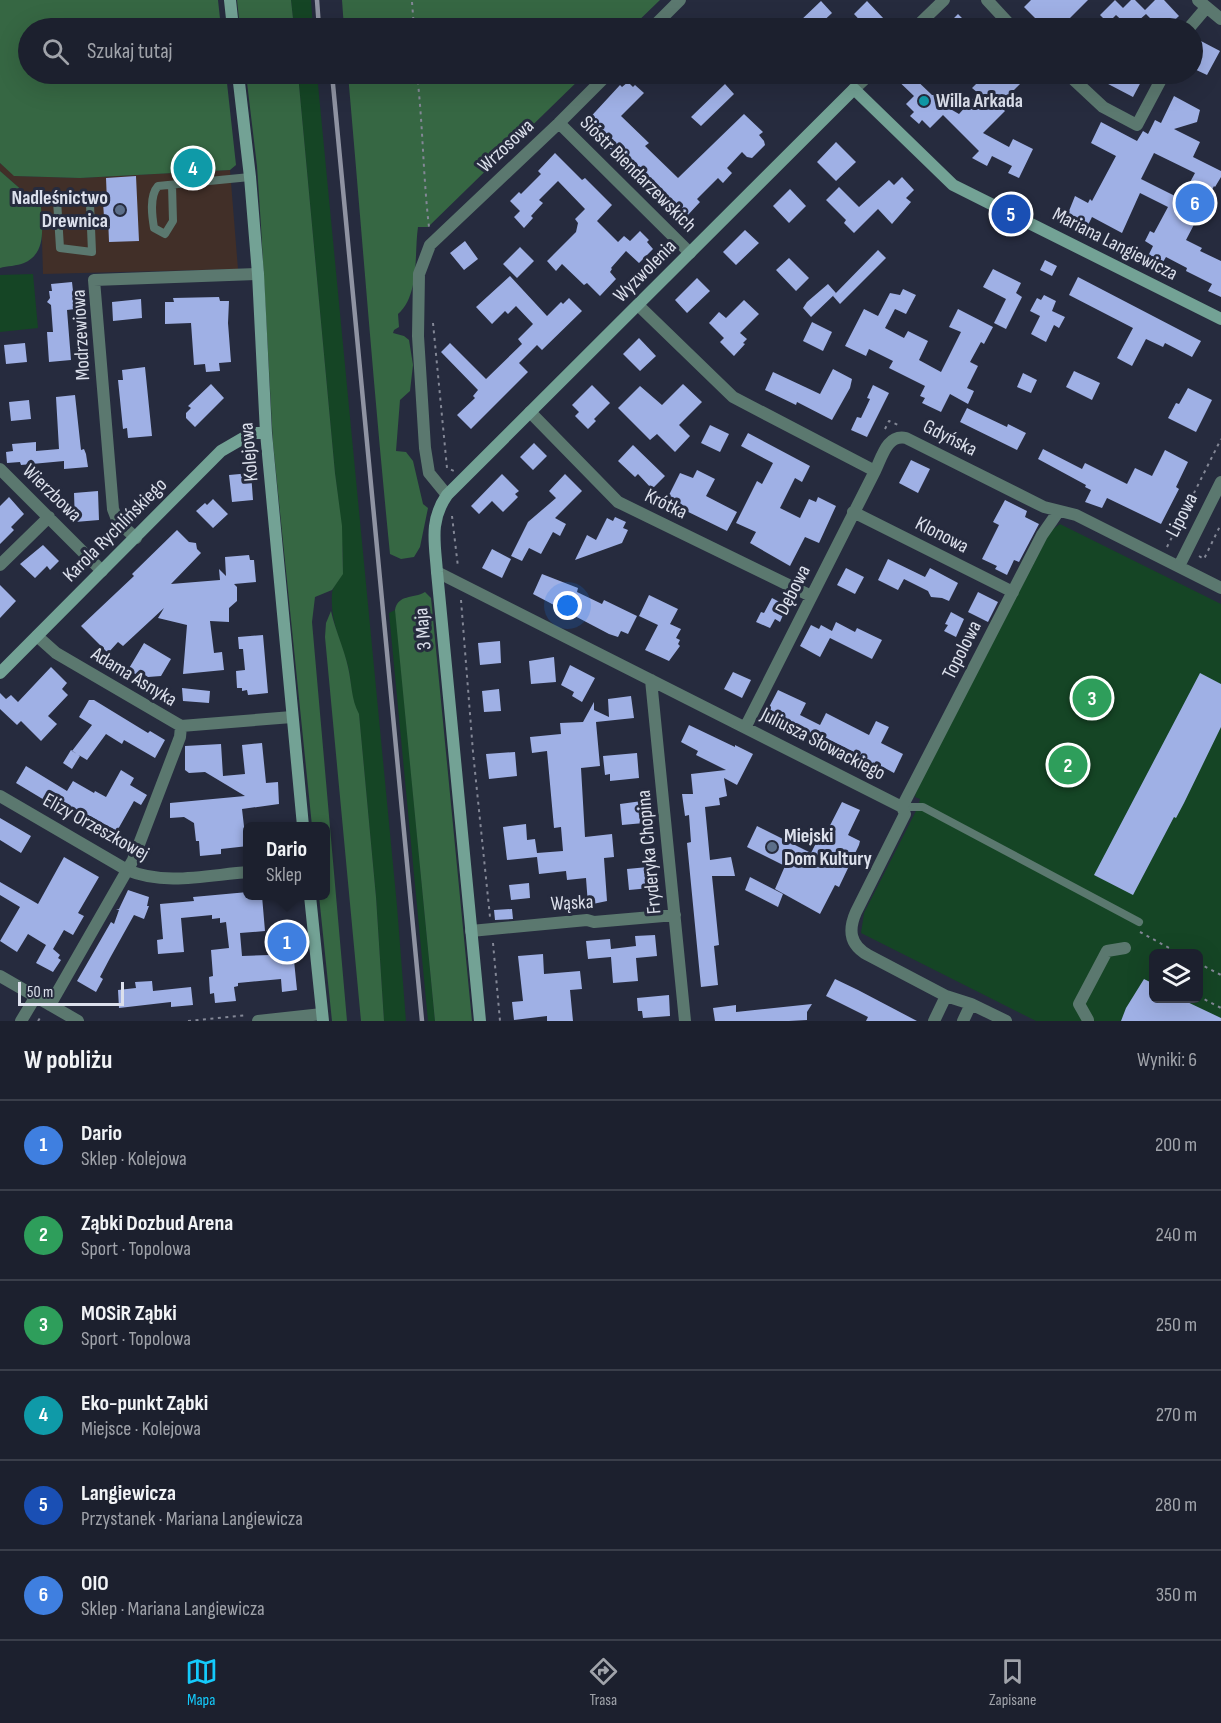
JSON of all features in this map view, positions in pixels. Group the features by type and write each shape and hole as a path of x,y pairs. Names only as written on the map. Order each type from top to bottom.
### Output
{"street":[{"path":"230,0 232,18"},
{"path":"662,18 680,0"},
{"path":"925,18 944,0"},
{"path":"987,0 1004,18"},
{"path":"1194,18 1202,4 1221,19"},
{"name":"Kolejowa","path":"238,84 250,177 258,274 266,433 303,822"},
{"name":"Wrzosowa","path":"430,245 598,84"},
{"name":"Wyzwolenia","path":"447,495 859,84"},
{"path":"1077,84 1103,107 1137,124 1159,84"},
{"name":"Mariana Langiewicza","path":"854,89 953,185 1221,319"},
{"name":"Sióstr Biendarzewskich","path":"559,123 690,253"},
{"path":"430,245 419,274 418,336 424,437 429,473 447,495"},
{"name":"Modrzewiowa","path":"136,538 118,522 113,509 94,280 258,274"},
{"path":"638,305 733,397 874,471"},
{"name":"Krótka","path":"530,412 618,502 811,596"},
{"name":"Karola Rychlińskiego","path":"0,673 221,451 252,433 266,433"},
{"name":"Gdyńska","path":"874,471 890,441 899,437 906,438 1044,507 1076,515 1221,588"},
{"name":"Wierzbowa","path":"0,469 102,571"},
{"name":"Dębowa","path":"746,726 874,471"},
{"name":"Lipowa","path":"1179,566 1221,482"},
{"name":"3 Maja","path":"447,495 434,522 437,572 480,1021"},
{"name":"Klonowa","path":"854,512 1013,592"},
{"name":"Topolowa","path":"903,807 1042,534 1058,512"},
{"path":"0,565 49,518"},
{"name":"Juliusza Słowackiego","path":"437,572 903,807"},
{"name":"Adama Asnyka","path":"37,636 56,653 181,726 292,717"},
{"name":"Fryderyka Chopina","path":"651,680 685,1021"},
{"path":"50,1005 133,860 181,735 181,726"},
{"name":"Elizy Orzeszkowej","path":"0,796 127,870 155,879 243,872"},
{"path":"903,807 905,814 853,918 851,937 860,951 946,996 971,1004 1006,1021"},
{"path":"257,1018 282,1020 323,1018 310,900"},
{"name":"Wąska","path":"471,931 675,915"},
{"path":"1088,1020 1079,1004 1107,951 1125,948"},
{"path":"0,976 78,1021"},
{"path":"21,1021 36,996"},
{"path":"934,1021 946,996"},
{"path":"963,1021 971,1004"}],"lane":[{"path":"172,185 173,221 165,234 154,228 153,193 158,186 250,177"},
{"path":"86,200 90,204 92,252 60,248 57,201 86,200"},
{"path":"903,807 922,807 1137,926"}],"path":[{"path":"412,2 413,18"},
{"path":"418,84 430,245"},
{"path":"432,314 447,468 458,470"},
{"path":"451,508 500,1021"},
{"path":"1137,926 1170,949"},
{"path":"1203,966 1221,975"},
{"path":"1203,999 1221,1008"},
{"path":"188,1021 257,1018"}],"shaded area":[{"path":"0,163 15,176 80,178 230,170 238,269 43,274 41,207 0,171"}],"green space":[{"path":"0,0 218,0 220,18 18,18 18,84 227,84 236,165 230,170 80,178 14,176 0,163"},
{"path":"237,0 291,0 293,18 239,18"},
{"path":"291,0 311,0 312,18 293,18"},
{"path":"342,0 660,0 641,18 343,18"},
{"path":"247,84 299,84 335,473 342,526 343,574 332,590 315,597 312,622 330,822 312,822 273,443 257,166"},
{"path":"299,84 318,84 406,1021 384,1021 376,897 359,715 354,703 348,666 337,631 332,604 332,591 343,570"},
{"path":"349,84 575,84 428,227 418,227 413,285 405,306 398,314 399,327 393,333 409,340 413,365 410,391 400,400 396,451 406,452 413,461 423,504 428,508 420,547 414,557 401,559 390,554"},
{"path":"0,171 41,207 42,239 31,259 21,264 0,268"},
{"path":"33,274 38,328 0,332 0,275"},
{"path":"1060,524 1221,604 1221,1021 1036,1021 861,933 864,913 918,807 920,799 915,797 1045,535"},
{"path":"425,592 431,598 472,1021 435,1021 395,610 399,601"},
{"path":"395,610 435,1021 428,1021 389,613"},
{"path":"331,611 359,714 376,897 384,1021 361,1021 325,637 326,623"},
{"path":"330,827 347,1021 332,1021 319,900 330,900"}],"building":[{"path":"1031,0 1088,0 1070,18 1035,18 1024,7"},
{"path":"1115,0 1123,8 1131,0 1135,0 1145,10 1155,0 1164,0 1179,16 1177,18 1150,18 1146,14 1141,18 1119,18 1116,15 1113,18 1103,18 1100,15"},
{"path":"821,1 832,13 827,18 803,18"},
{"path":"867,1 883,18 858,18 854,14"},
{"path":"1203,42 1220,51 1207,75 1203,73"},
{"path":"626,84 633,87 635,85 644,93 621,116 649,143 645,146 678,178 744,114 763,132 759,135 765,145 752,158 742,152 727,168 732,173 723,183 718,178 697,199 700,202 686,217 680,211 674,217 664,207 668,203 584,124 620,85 622,87"},
{"path":"725,84 734,94 701,126 691,117"},
{"path":"901,84 920,84 932,95 938,95 940,103 959,114 978,93 972,88 976,84 1020,84 999,105 1005,111 983,133 1009,147 1013,139 1033,149 1019,178 1008,173 1012,166 992,156 987,166 972,158 979,151 943,115 930,128 922,120 919,124 910,116 914,112 906,104 914,96"},
{"path":"1108,84 1140,84 1133,97"},
{"path":"1174,96 1200,110 1197,122 1174,129 1200,142 1193,157 1221,171 1221,177 1186,240 1202,248 1200,251 1221,261 1221,297 1208,291 1212,284 1186,271 1187,268 1166,257 1163,262 1148,256 1153,246 1145,241 1150,231 1154,233 1168,207 1140,193 1122,233 1092,217 1087,227 1067,216 1075,196 1088,203 1090,199 1092,201 1116,156 1091,143 1101,122 1137,141 1143,131 1148,134 1155,120 1161,123","holes":["1154,153 1195,173 1181,199 1141,179"]},
{"path":"836,142 856,162 836,181 817,162"},
{"path":"555,153 612,205 597,221 618,242 624,236 630,241 640,231 649,240 647,242 653,249 639,263 626,251 611,268 610,272 616,279 600,296 587,283 584,285 562,264 556,271 547,261 576,232 578,223 575,219 585,209 558,181 539,200 543,203 524,228 514,217 520,211 510,201 519,192 521,194 541,174 538,171"},
{"name":"Nadleśnictwo Drewnica","path":"136,176 139,241 109,242 108,217 104,217 103,202 107,202 106,178"},
{"path":"902,177 914,190 906,198 911,202 892,224 878,209 854,233 844,223 846,220 826,200 839,187 859,207 889,180 894,185"},
{"path":"790,189 806,206 789,223 773,206"},
{"path":"745,230 759,243 736,265 723,252"},
{"path":"465,241 478,259 464,270 450,253"},
{"path":"520,247 534,261 517,278 503,264"},
{"path":"878,250 886,258 840,304 833,296"},
{"path":"789,258 809,278 796,291 776,270"},
{"path":"1045,260 1057,266 1052,276 1040,270"},
{"path":"993,269 1021,283 1016,293 1022,297 1006,329 994,323 1006,299 983,287"},
{"path":"510,276 547,316 561,302 563,304 569,298 582,311 542,350 537,345 519,363 528,372 471,429 457,415 475,398 473,396 478,390 441,352 450,343 486,379 522,344 518,339 533,324 516,306 508,314 505,311 492,324 476,307"},
{"path":"1078,277 1201,341 1192,357 1165,343 1163,347 1146,339 1132,366 1117,358 1133,328 1069,295"},
{"path":"697,278 710,291 687,313 675,300"},
{"path":"72,282 75,309 67,310 71,360 49,362 47,332 53,332 51,305 47,302 50,298 49,291 52,291 51,284"},
{"path":"828,284 836,293 811,317 803,308"},
{"path":"903,289 916,295 906,314 895,309 885,328 904,338 908,331 928,341 919,360 941,372 961,332 949,327 958,309 993,327 984,344 981,342 970,362 978,366 967,388 974,391 968,404 950,394 941,412 922,403 925,398 920,396 925,386 889,368 893,361 869,349 866,356 845,346 864,309 878,316 890,293 900,295"},
{"path":"1044,295 1056,301 1052,311 1065,317 1059,328 1054,325 1046,342 1031,334 1040,316 1030,311 1037,298 1041,300"},
{"path":"219,297 220,301 229,301 231,362 219,363 220,371 206,372 205,364 194,365 191,323 165,324 165,302 174,302 173,298"},
{"path":"141,299 142,318 113,321 112,302"},
{"path":"744,300 759,314 740,333 747,339 734,356 720,342 724,338 709,323 719,312 726,318"},
{"path":"812,322 832,332 823,351 803,341"},
{"path":"639,338 656,356 640,371 623,354"},
{"path":"25,343 27,362 6,364 4,345"},
{"path":"145,367 152,436 128,438 127,428 123,429 118,380 123,380 122,370"},
{"path":"833,369 852,379 850,388 832,420 797,402 796,405 765,390 773,372 820,394"},
{"path":"1074,371 1100,383 1092,400 1066,387"},
{"path":"1023,373 1037,380 1031,393 1017,387"},
{"path":"211,384 224,398 195,427 186,418 186,413 191,408 188,406"},
{"path":"683,384 702,402 679,425 690,436 675,452 657,434 650,440 618,408 640,386 662,405"},
{"path":"592,385 610,403 594,419 596,421 588,429 575,416 579,412 572,405"},
{"path":"873,385 889,393 867,437 851,430 857,417 861,418 870,399 867,398"},
{"path":"1188,388 1212,400 1196,432 1168,418"},
{"path":"75,395 81,450 84,449 88,467 64,469 64,461 21,465 20,462 7,463 6,452 13,451 12,444 36,442 36,451 59,449 56,397"},
{"path":"29,400 31,419 11,421 9,402"},
{"path":"967,408 1007,427 1008,424 1026,433 1017,450 960,422"},
{"path":"710,425 729,434 720,452 701,443"},
{"path":"748,433 810,466 802,482 795,478 780,508 800,518 809,499 816,502 818,497 836,506 819,543 805,537 790,566 750,543 756,532 736,523 757,481 762,484 773,463 741,446"},
{"path":"534,443 547,456 533,470 520,457"},
{"path":"633,445 665,476 652,489 638,474 635,477 618,461"},
{"path":"1043,449 1082,469 1085,463 1127,484 1135,468 1152,476 1165,450 1188,462 1176,487 1179,489 1161,524 1107,498 1102,508 1085,502 1091,490 1038,459"},
{"path":"911,460 930,469 918,493 899,483"},
{"path":"697,470 715,479 706,496 737,512 727,531 666,501 680,473 693,478"},
{"path":"251,473 253,500 232,502 229,475"},
{"path":"502,474 519,491 515,494 518,497 503,512 492,501 479,514 471,506"},
{"path":"565,474 582,491 555,518 566,524 560,536 553,532 541,554 529,548 522,561 511,556 528,522 556,498 549,491"},
{"path":"98,491 99,520 75,522 74,493"},
{"path":"9,497 24,514 11,527 14,530 0,544 0,506"},
{"path":"213,499 228,514 213,528 196,511"},
{"path":"1005,500 1027,511 1025,517 1039,524 1019,562 1014,560 1007,575 995,569 997,566 982,559 999,525 993,522"},
{"path":"615,517 626,522 623,528 628,530 622,543 575,560 587,535 596,540 607,518 613,521"},
{"path":"177,530 189,542 196,543 201,553 171,584 220,580 219,569 226,576 225,557 249,555 250,560 254,560 256,582 234,584 237,587 237,601 229,608 229,622 210,621 214,653 222,652 224,670 183,674 187,625 158,618 164,608 123,646 118,642 108,653 81,626 134,576 132,574"},
{"path":"43,545 59,561 50,570 47,566 35,578 20,564"},
{"path":"492,549 511,559 502,578 482,568"},
{"path":"888,559 925,577 930,568 958,583 949,601 931,597 928,591 904,579 898,590 878,580"},
{"path":"846,568 864,577 855,594 837,585"},
{"path":"542,574 578,588 577,592 602,604 604,600 637,616 628,634 621,631 618,637 609,634 533,594"},
{"path":"0,585 16,601 0,618"},
{"path":"978,592 998,602 988,622 968,612"},
{"path":"649,595 678,609 670,624 681,629 676,638 680,640 678,644 680,646 669,661 645,650 658,625 639,616"},
{"path":"772,598 787,606 780,622 775,619 770,628 756,622"},
{"path":"951,612 964,619 956,637 944,631"},
{"path":"836,622 855,632 857,628 882,640 872,659 830,638 820,657 800,646 811,625 819,629 821,625 832,631"},
{"path":"263,635 268,693 248,695 247,690 242,691 242,688 237,688 236,671 245,670 243,649 239,649 238,637"},
{"path":"500,641 501,663 480,665 478,643"},
{"path":"144,643 171,659 161,676 148,677 145,675 143,678 128,670"},
{"path":"554,657 556,682 531,684 529,661"},
{"path":"570,665 595,678 582,702 572,696 574,692 561,685"},
{"path":"51,667 67,683 62,689 68,695 48,716 57,724 41,741 21,721 17,725 0,709 0,693 6,699 11,695 18,702"},
{"path":"733,672 751,680 742,698 724,689"},
{"path":"1200,673 1221,684 1221,727 1184,803 1176,818 1174,817 1133,895 1094,875"},
{"path":"182,688 210,691 209,703 183,701"},
{"path":"499,689 501,711 484,712 482,691"},
{"path":"778,690 806,703 800,715 820,725 826,713 869,735 876,721 889,727 881,743 903,754 894,773 883,767 882,770 863,760 864,757 818,734 816,737 767,711"},
{"path":"631,696 634,718 596,722 600,766 581,768 585,837 612,834 614,857 604,858 607,901 588,905 586,878 567,880 566,871 539,874 537,857 507,860 503,827 526,824 527,840 535,839 537,853 563,851 561,827 554,828 547,751 532,753 530,737 561,734 560,723 583,722 594,702 594,710 609,717 608,699"},
{"path":"89,700 94,700 148,733 150,731 165,740 155,758 124,740 122,744 106,734 87,760 72,751 92,725 79,717"},
{"path":"689,725 753,754 737,785 724,778 727,796 719,798 720,805 705,807 710,860 731,857 735,876 712,876 719,945 714,946 718,985 701,987 687,843 691,842 689,815 685,816 682,794 693,794 691,774 726,770 696,755 698,751 681,742"},
{"path":"262,743 266,783 278,782 279,804 242,809 243,847 221,849 221,854 200,856 194,823 184,817 170,818 170,803 245,796 205,772 189,773 185,770 185,746 221,744 223,776 245,774 242,745"},
{"path":"71,750 80,756 72,769 63,763"},
{"path":"515,752 517,776 489,779 486,754"},
{"path":"637,753 639,778 610,781 610,774 605,775 603,756"},
{"path":"26,766 67,791 73,781 106,797 121,770 134,778 130,785 147,795 141,805 134,801 117,831 88,815 87,817 50,795 46,801 16,783"},
{"path":"642,801 644,823 622,825 620,804"},
{"path":"842,802 860,810 848,835 860,841 839,887 835,885 820,914 775,889 785,866 747,847 757,826 811,853 816,843 820,845"},
{"path":"0,818 31,836 21,853 0,840"},
{"path":"64,857 99,877 78,913 84,916 73,935 64,930 53,949 60,955 58,958 61,960 53,972 36,963 46,945 28,934 17,952 0,941 20,907 0,895 0,882 38,904"},
{"path":"648,867 650,888 629,890 627,869"},
{"path":"750,877 783,894 778,907 745,890"},
{"path":"529,883 530,898 511,900 509,885"},
{"path":"128,890 149,897 147,906 149,906 144,919 134,915 100,977 103,979 96,992 77,981 111,922 114,924 119,910 116,909 119,909"},
{"path":"243,892 243,900 262,900 265,931 240,933 242,956 270,955 268,934 291,931 297,990 282,992 281,979 238,983 238,986 234,987 236,1001 215,1003 214,993 210,994 209,977 213,976 211,950 229,948 226,922 220,923 220,918 212,919 212,915 181,918 184,952 158,954 157,940 163,939 160,904 194,901 193,897"},
{"path":"512,909 513,919 495,920 494,910"},
{"path":"655,935 657,956 636,958 638,981 613,983 611,957 588,959 586,941 610,939 611,949 636,946 635,936"},
{"path":"543,954 544,974 580,971 582,989 570,990 573,1021 547,1021 547,1016 514,1020 512,1002 523,1001 518,956"},
{"path":"835,979 917,1021 866,1021 868,1017 826,996"},
{"path":"1144,979 1149,982 1149,1003 1189,1003 1221,1018 1221,1021 1121,1021 1126,1008"},
{"path":"152,981 153,991 191,987 193,1005 171,1007 171,1002 119,1008 118,990 136,988 135,982"},
{"path":"669,995 670,1016 643,1018 642,1011 638,1011 637,998"},
{"path":"812,1004 807,1012 807,1020 789,1021 715,1021 713,1008 736,1005 736,1012"}],"railway":[{"path":"317,0 318,18"},
{"path":"333,84 422,1021"}],"place":[{"name":"Willa Arkada","path":"924,101"},
{"name":"Eko-punkt Ząbki","path":"193,168"},
{"name":"OIO","path":"1195,203"},
{"name":"Nadleśnictwo Drewnica","path":"120,210"},
{"name":"Langiewicza","path":"1011,214"},
{"name":"MOSiR Ząbki","path":"1092,698"},
{"name":"Ząbki Dozbud Arena","path":"1068,765"},
{"name":"Miejski Dom Kultury","path":"772,847"},
{"name":"Dario","path":"287,942"}]}
